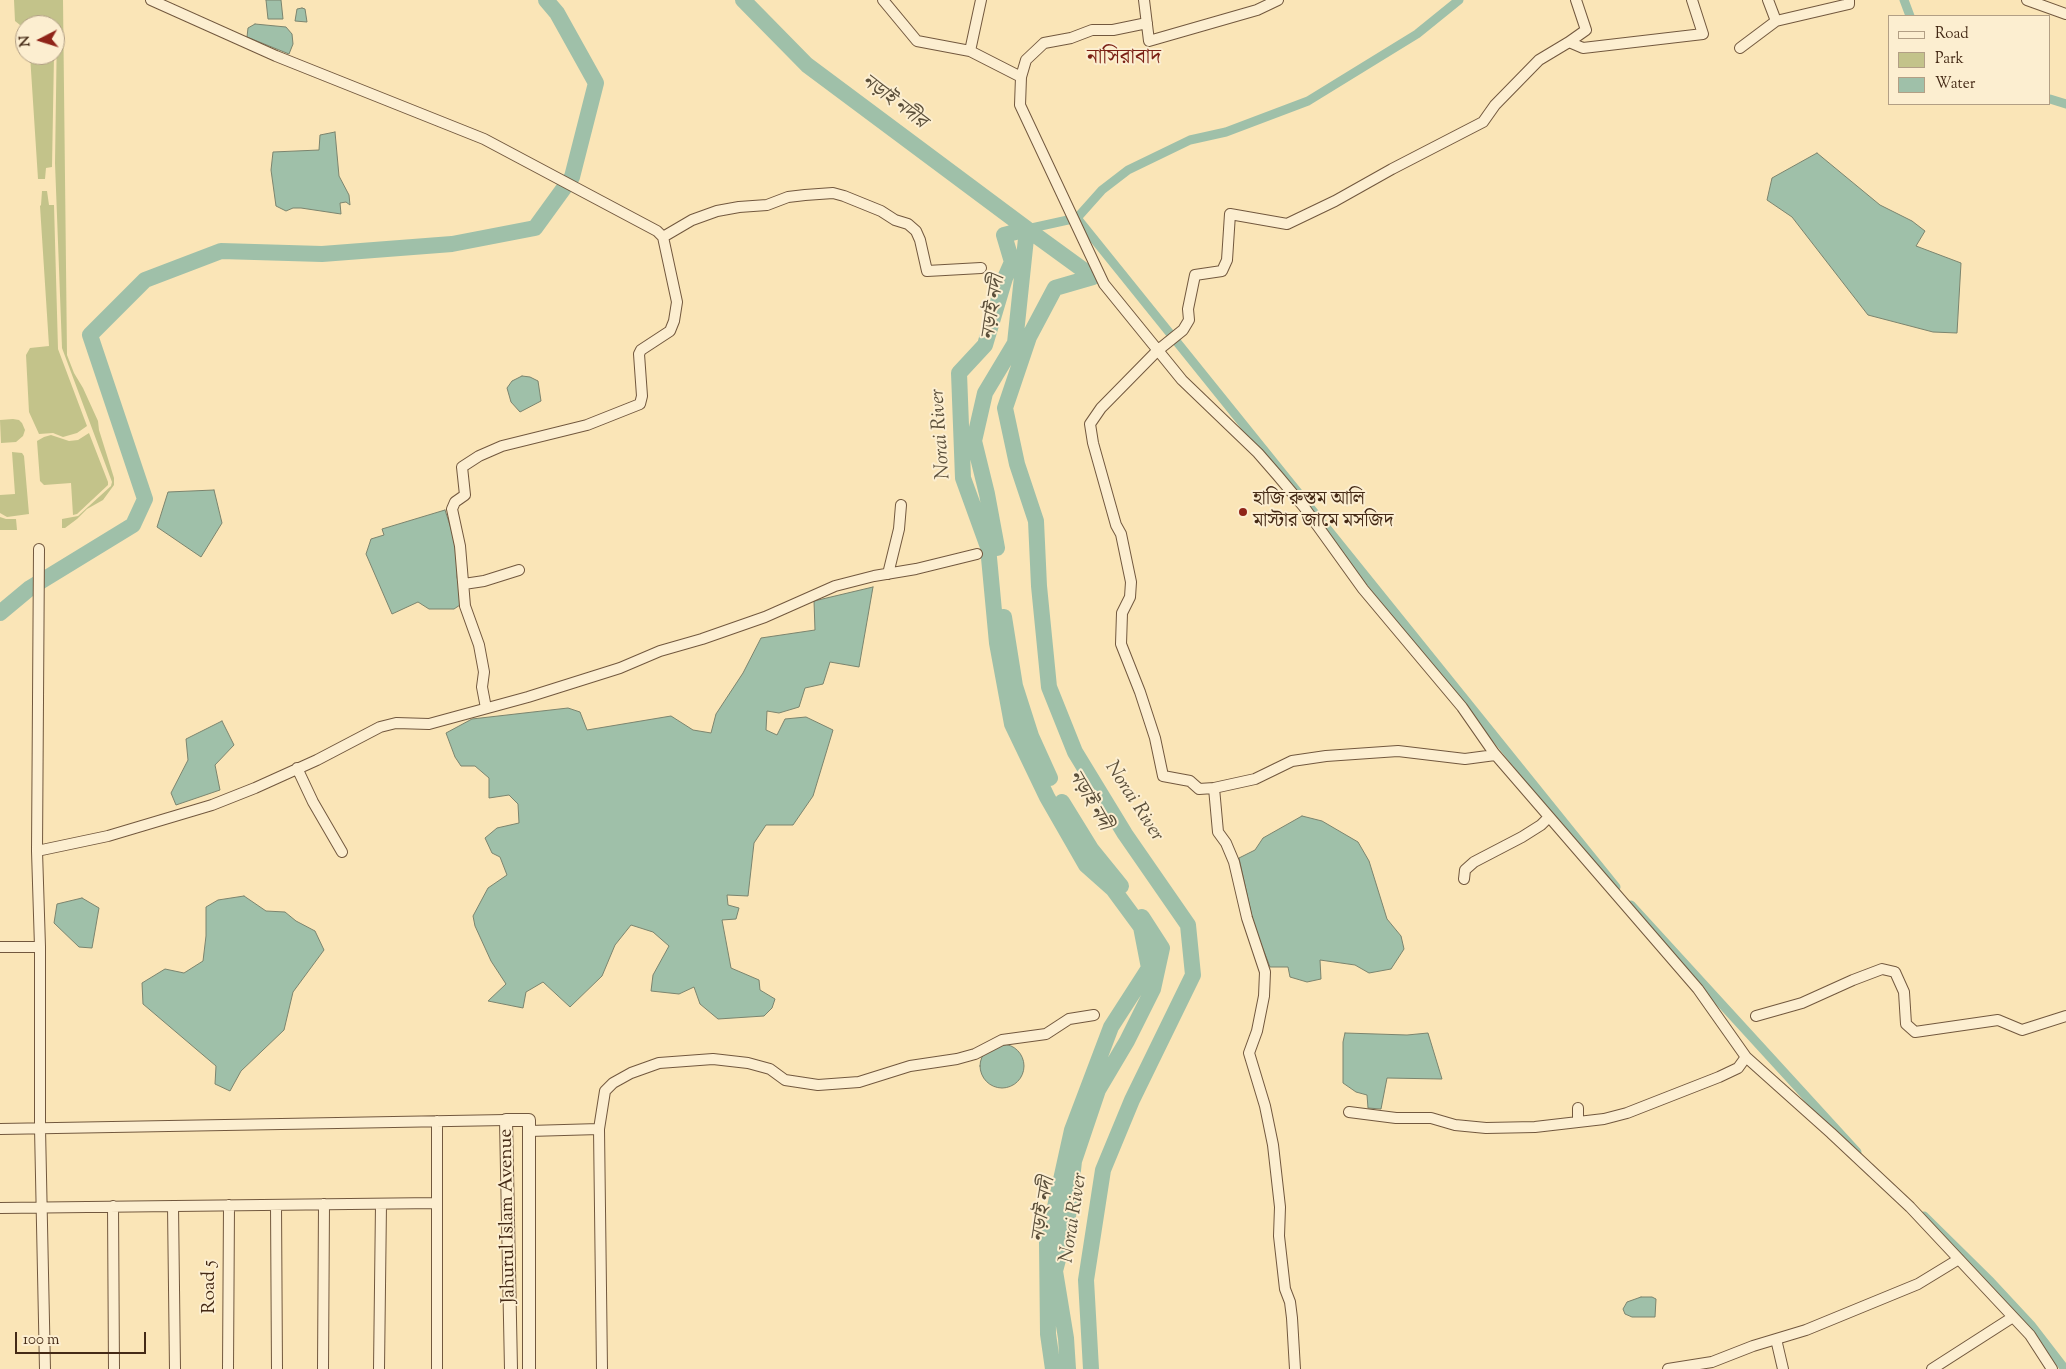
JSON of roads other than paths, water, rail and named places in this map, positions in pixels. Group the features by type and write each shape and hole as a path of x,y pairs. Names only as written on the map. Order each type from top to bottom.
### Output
{"street":[{"path":"151,0 276,56 484,139 660,234 677,302 670,332 641,350 639,354 642,396 640,404 587,425 502,446 479,456 464,465 462,470 465,494 455,502 452,509 460,546 465,606 479,645 484,672 482,688 486,708"},
{"path":"883,0 917,41 970,50 1022,77"},
{"path":"970,50 981,0"},
{"path":"1144,0 1149,41 1257,10 1278,0"},
{"path":"1495,754 1465,759 1398,751 1326,756 1292,762 1255,779 1214,788 1199,789 1190,781 1163,776 1155,738 1140,692 1121,644 1122,613 1130,597 1131,582 1121,534 1116,525 1093,443 1090,424 1102,408 1157,351 1183,330 1189,320 1188,309 1195,275 1222,271 1227,260 1230,214 1287,224 1335,201 1483,122 1494,105 1539,60 1586,30 1576,0"},
{"path":"1569,42 1583,48 1703,34 1692,0"},
{"path":"1768,0 1776,21"},
{"path":"1740,48 1776,21 1849,4 1848,0"},
{"path":"2027,0 2066,14"},
{"path":"1147,22 1113,30 1092,30 1071,38 1044,43 1026,60 1022,77 1020,105 1104,284 1182,380 1258,453 1283,482 1363,589 1462,707 1495,754 1698,989 1746,1058 1831,1133 1910,1207 2030,1335 2052,1369"},
{"path":"660,234 717,211 767,205 788,198 806,195 833,193 881,211 916,230 927,271 982,268"},
{"path":"888,574 899,529 901,505"},
{"path":"39,549 37,851 40,947 40,1128 44,1369"},
{"path":"37,851 108,836 212,805 255,788 380,727 396,723 429,724 528,697 620,668 660,652 702,639 764,616 835,586 977,554"},
{"path":"464,584 484,581 519,570"},
{"path":"297,768 342,852"},
{"path":"1214,788 1218,832 1226,843 1234,862 1248,918 1265,972 1264,996 1259,1022 1249,1053 1273,1145 1280,1207 1279,1236 1285,1288 1290,1302 1292,1318 1295,1369"},
{"path":"1464,879 1465,870 1474,862 1528,833 1541,825 1549,817"},
{"path":"0,947 40,947"},
{"path":"1756,1016 1802,1003 1882,969 1895,972 1904,992 1906,1024 1915,1032 1998,1020 2022,1030 2066,1016"},
{"path":"602,1369 599,1129 605,1090 612,1083 631,1073 659,1063 714,1059 748,1063 770,1069 785,1080 818,1085 859,1082 910,1066 957,1059 975,1054 1002,1040 1046,1034 1069,1019 1094,1015"},
{"path":"1349,1112 1396,1118 1431,1118 1455,1125 1486,1128 1535,1127 1604,1119 1627,1113 1738,1068 1746,1058"},
{"path":"1578,1108 1578,1122"},
{"path":"0,1129 506,1120"},
{"name":"Jahurul Islam Avenue","path":"511,1369 506,1120 529,1120 529,1369"},
{"path":"437,1121 437,1369"},
{"path":"529,1131 599,1129"},
{"path":"0,1208 437,1203"},
{"path":"323,1369 324,1204"},
{"path":"379,1369 381,1204"},
{"name":"Road 5","path":"228,1369 229,1205"},
{"path":"276,1205 277,1369"},
{"path":"113,1206 114,1369"},
{"path":"173,1206 175,1369"},
{"path":"1668,1369 1712,1362 1806,1330 1918,1284 1959,1260"},
{"path":"1932,1369 2013,1317"},
{"path":"1776,1339 1783,1369"}],"water":[{"path":"266,0 281,0 283,19 268,19"},
{"path":"297,9 305,9 307,22 295,21"},
{"path":"255,24 286,27 292,34 293,44 289,54 247,37 248,28"},
{"path":"335,132 339,176 349,195 350,205 346,202 340,203 341,214 301,208 293,208 286,211 276,206 271,170 273,152 319,150 320,135"},
{"path":"1817,153 1880,205 1912,221 1925,231 1916,246 1961,263 1957,333 1933,332 1868,315 1792,217 1767,200 1772,178"},
{"path":"522,376 538,381 541,401 520,412 511,402 507,388 512,381"},
{"path":"214,490 222,523 201,557 157,527 168,492"},
{"path":"445,510 459,553 457,577 463,603 454,609 429,609 418,602 392,614 366,554 371,539 384,535 382,529"},
{"path":"873,587 859,667 830,662 823,684 805,688 799,707 779,713 767,711 766,730 777,735 785,719 806,717 833,730 813,796 793,825 766,825 754,843 748,896 727,895 728,905 739,908 736,919 722,920 731,968 759,980 760,990 775,999 772,1008 764,1016 718,1019 700,1004 694,987 679,994 651,991 653,975 669,946 653,932 631,925 615,945 602,976 570,1007 543,982 526,992 523,1008 488,1001 506,984 491,961 475,926 473,916 488,888 507,875 500,857 492,853 485,838 497,828 519,823 518,804 509,795 489,798 489,778 475,766 461,766 455,757 446,733 472,719 568,708 580,712 587,730 671,716 693,730 711,733 716,714 743,673 761,638 815,630 814,601"},
{"path":"222,721 234,745 215,765 220,790 176,805 171,793 188,760 186,739"},
{"path":"1302,816 1322,821 1358,842 1369,861 1387,919 1401,936 1404,949 1391,969 1369,973 1355,965 1320,960 1321,979 1307,982 1290,977 1288,967 1270,967 1254,926 1239,858 1255,850 1263,838"},
{"path":"244,896 266,911 285,912 296,921 315,931 324,950 293,992 284,1030 241,1071 230,1091 215,1084 216,1066 143,1004 142,983 165,969 184,973 203,961 206,936 206,907 218,900"},
{"path":"82,898 99,908 92,948 79,947 54,923 57,904"},
{"path":"1345,1033 1407,1035 1428,1033 1442,1079 1387,1078 1381,1109 1368,1108 1367,1095 1356,1092 1343,1083 1343,1042"},
{"path":"1002,1044 1014,1048 1020,1054 1024,1066 1020,1078 1014,1084 1002,1088 990,1084 984,1078 980,1066 984,1054 990,1048"},
{"path":"1641,1297 1656,1299 1655,1317 1632,1317 1625,1314 1623,1309 1627,1302"}],"waterway":[{"path":"0,613 30,588 133,525 145,499 90,335 145,280 221,251 322,254 452,244 535,228 572,177 596,83 557,13 546,0"},
{"name":"নড়াই নদীর","path":"743,0 807,65 1027,229 1015,343 985,393 974,441 987,494 997,548"},
{"path":"1027,229 1077,218 1102,190 1128,170 1190,140 1226,132 1308,101 1417,34 1459,0"},
{"path":"1904,0 1910,15"},
{"path":"2051,99 2066,104"},
{"path":"1077,218 1616,887"},
{"name":"Norai River","path":"1053,1369 1048,1334 1047,1243 1072,1130 1111,1027 1149,968 1141,927 1113,889 1086,865 1047,797 1012,724 997,643 988,547 963,478 959,373 985,345 1005,278 1012,262 1004,235 1027,229 1093,277 1055,288 1029,337 1005,408 1017,464 1036,521 1039,586 1049,687 1075,752 1125,834 1188,925 1193,975 1132,1100 1103,1170 1086,1280 1091,1369"},
{"name":"নড়াই নদী","path":"1004,617 1015,686 1031,736 1050,778"},
{"name":"নড়াই নদী","path":"1062,802 1091,849 1121,886"},
{"path":"1631,905 1857,1152"},
{"name":"নড়াই নদী","path":"1068,1369 1066,1338 1055,1271 1067,1226 1074,1161 1098,1090 1127,1041 1153,989 1162,948 1142,917"},
{"path":"1924,1216 1991,1282 2031,1325 2065,1369"}],"place":[{"name":"হাজি রুস্তম আলি মাস্টার জামে মসজিদ","path":"1243,512"}],"district":[{"name":"নাসিরাবাদ","path":"1124,59"}]}
